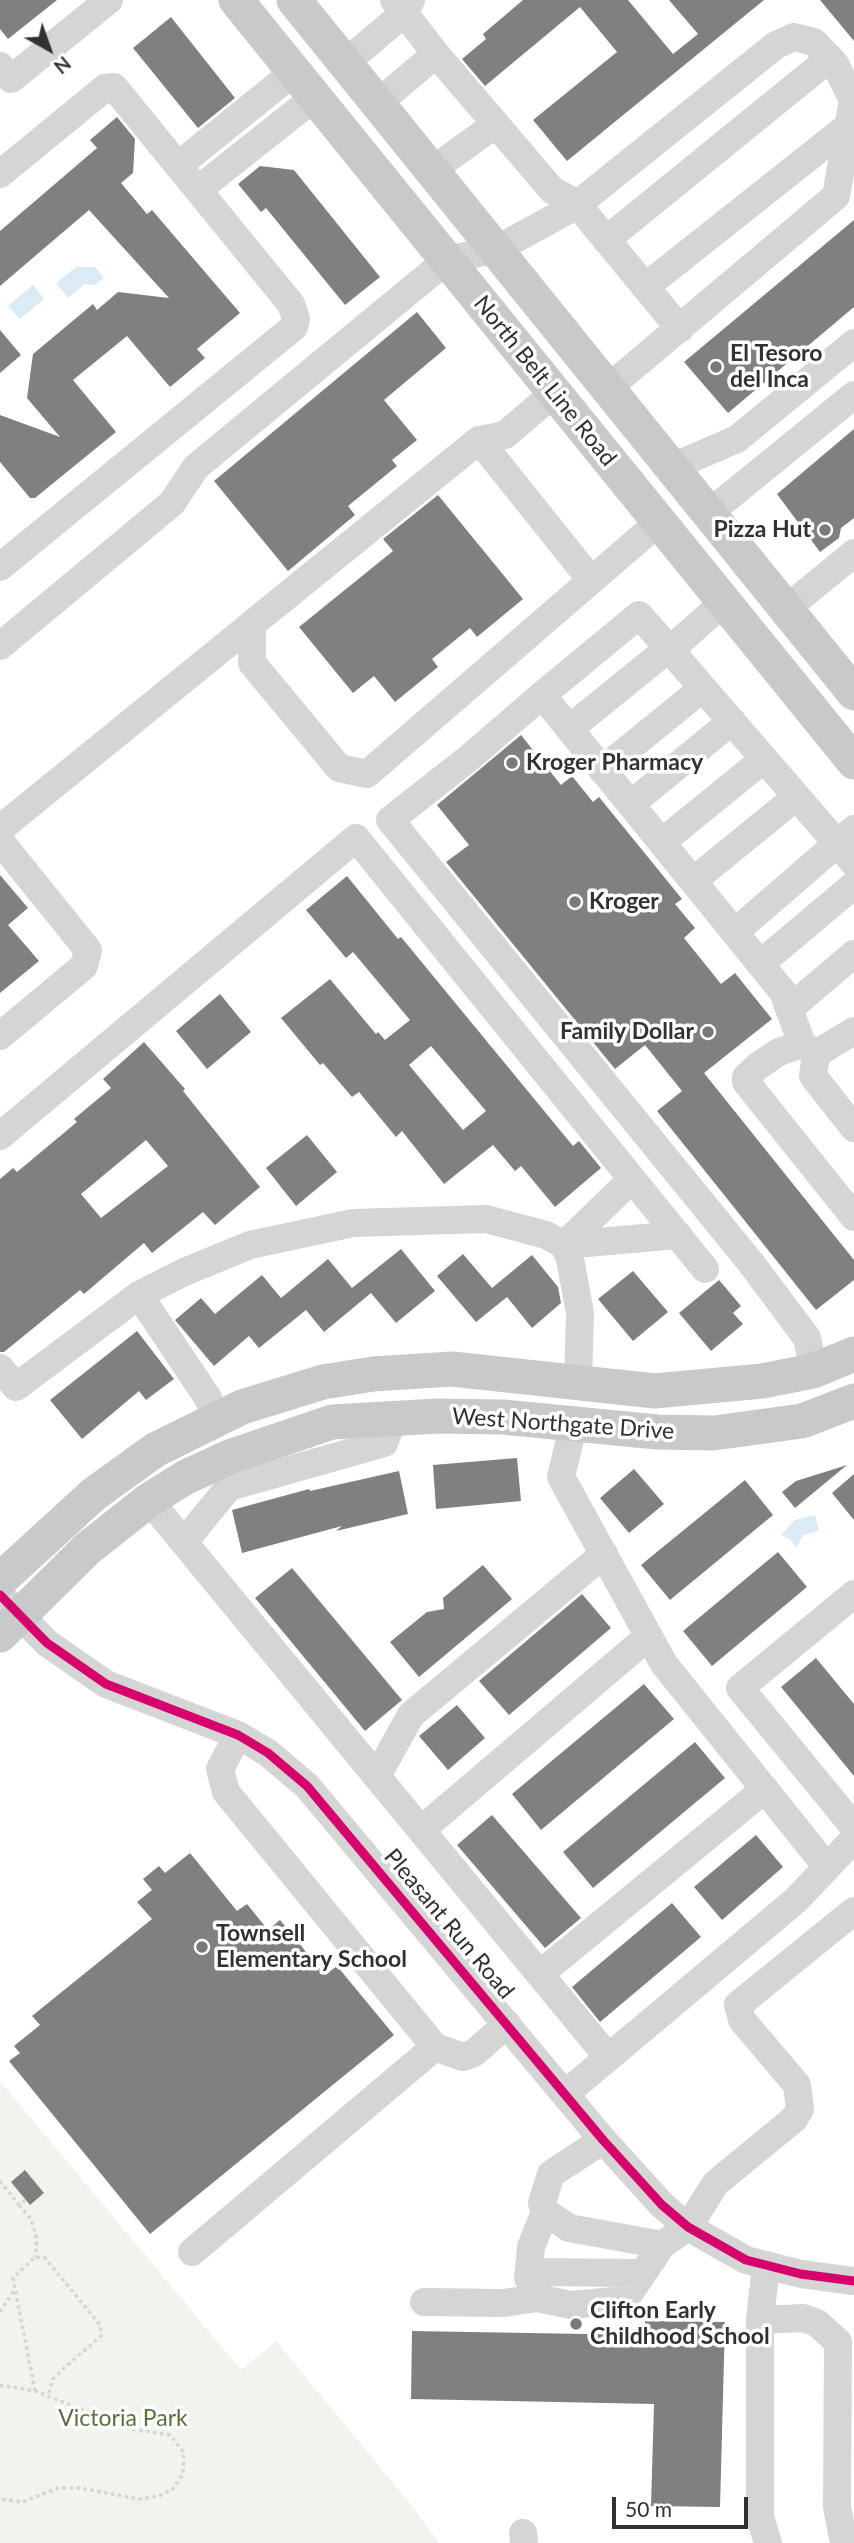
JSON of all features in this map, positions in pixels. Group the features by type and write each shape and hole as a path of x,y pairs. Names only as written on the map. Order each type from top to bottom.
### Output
{"main road":[{"name":"North Belt Line Road","path":"236,0 854,762"},
{"name":"North Belt Line Road","path":"294,0 854,693"},
{"path":"304,85 337,53"},
{"path":"667,531 709,513"},
{"name":"West Northgate Drive","path":"0,1580 69,1515 126,1469 216,1418 323,1382 373,1374 452,1369 578,1380 655,1391 755,1382 814,1371 854,1354"},
{"path":"575,1423 578,1380"},
{"path":"755,1382 762,1426"},
{"name":"West Northgate Drive","path":"6,1615 149,1500 186,1477 231,1472 332,1422 503,1416 668,1432 714,1433 802,1421 854,1401"},
{"path":"216,1418 231,1472"}],"street":[{"path":"0,66 11,79 109,0"},
{"path":"337,53 403,4 436,54 552,190 577,204 680,329"},
{"path":"0,646 172,503 196,467 447,260 497,249 577,204 776,45 794,37 814,42 830,58 853,100 836,196 608,388"},
{"path":"378,103 436,54"},
{"path":"606,240 830,58"},
{"path":"180,164 224,128 304,85"},
{"path":"199,189 245,153 304,85"},
{"path":"0,174 105,88 114,87 180,164 291,304 296,319 294,327 0,567"},
{"path":"432,170 496,124"},
{"path":"645,287 847,127"},
{"path":"224,128 245,153"},
{"path":"672,467 737,439 854,343"},
{"path":"0,833 6,824 480,440 505,435 554,393"},
{"path":"709,513 854,395"},
{"path":"480,440 591,580"},
{"path":"252,624 252,663 339,768 368,774 591,580 667,531"},
{"path":"786,609 853,556"},
{"path":"569,729 724,603"},
{"path":"734,932 848,846 796,797 639,615 469,758 390,820 751,1263 807,1338 814,1371"},
{"path":"602,769 703,688"},
{"path":"542,695 783,992 809,1049 813,1076 845,1098 854,1128"},
{"path":"631,804 732,721"},
{"path":"662,842 764,759"},
{"path":"693,881 796,797"},
{"path":"0,1136 355,838 705,1269"},
{"path":"0,841 88,950 84,966 0,1036"},
{"path":"760,964 854,885"},
{"path":"789,1009 854,954"},
{"path":"854,1031 809,1049 769,1059 746,1077 746,1082 854,1217"},
{"path":"564,1245 632,1179"},
{"path":"0,1368 16,1387 139,1295 182,1273 250,1245 353,1223 486,1219 546,1235 564,1245 678,1235"},
{"path":"564,1245 570,1259 580,1313 578,1380"},
{"path":"139,1295 208,1398 216,1418"},
{"path":"575,1423 561,1476 664,1664 827,1867"},
{"path":"184,1542 231,1472"},
{"path":"149,1500 608,2057"},
{"path":"377,1776 411,1714 604,1554"},
{"path":"704,1713 740,1688 854,1594"},
{"name":"Pleasant Run Road","path":"6,1615 106,1684 238,1735 283,1765 313,1793 603,2140 662,2205 688,2227 746,2260 801,2274 854,2281"},
{"path":"421,1830 649,1636"},
{"path":"740,1688 854,1827"},
{"path":"238,1735 220,1769 226,1792 435,2047 463,2057 474,2053 507,2024"},
{"path":"540,1974 765,1789"},
{"path":"565,2094 796,1900 854,1839"},
{"path":"424,2302 504,2303 533,2285 642,2273 662,2245 688,2227 716,2183 794,2119 800,2109 797,2085 742,2020 738,2005 854,1911"},
{"path":"192,2252 435,2047"},
{"path":"603,2140 551,2174 542,2203 545,2211 569,2228 662,2245"},
{"path":"533,2285 531,2247 545,2211"},
{"path":"765,2265 760,2320 760,2517 768,2543"},
{"path":"760,2320 803,2318 817,2323 838,2342 837,2507 844,2543"}],"path":[{"path":"0,2181 31,2219 37,2239 35,2257 13,2278 32,2362 35,2391"},
{"path":"19,2205 26,2200"},
{"path":"35,2257 45,2258 100,2325 101,2336 53,2379 48,2396"},
{"path":"0,2312 15,2289"},
{"path":"0,2385 35,2391 131,2429 170,2435 184,2453 183,2474 173,2489 159,2496 139,2499 80,2488 58,2488 22,2501 0,2499"}],"green space":[{"name":"Victoria Park","path":"0,2081 241,2370 276,2341 439,2543 0,2543"}],"shaded area":[{"path":"76,267 95,267 104,278 95,285 85,284 68,298 56,283"},
{"path":"33,285 44,299 20,319 8,306"},
{"path":"815,1515 819,1531 803,1535 796,1548 790,1539 781,1535 795,1520"}],"building":[{"path":"0,0 57,0 8,39 0,29"},
{"path":"523,0 628,0 673,54 698,34 669,0 764,0 567,161 533,120 617,52 580,7 485,86 462,59 486,39 483,34"},
{"path":"820,0 854,0 854,41"},
{"path":"171,17 235,98 198,128 133,48"},
{"path":"117,117 135,139 133,173 121,183 147,214 152,210 240,313 197,349 205,358 170,387 127,336 73,380 116,432 35,498 30,498 0,462 0,415 60,437 27,398 33,354 93,304 97,310 118,292 169,298 89,210 0,286 0,231 97,148 90,140"},
{"path":"260,166 294,170 380,277 345,305 266,208 261,212 238,184"},
{"path":"854,220 854,307 728,413 684,362"},
{"path":"417,312 446,348 384,400 417,440 392,460 397,466 348,506 355,515 288,571 214,481"},
{"path":"0,330 21,355 0,373"},
{"path":"854,429 854,518 841,528 839,538 820,552 777,494"},
{"path":"438,495 523,599 477,637 470,628 432,659 438,667 395,702 374,676 353,693 299,627 393,551 383,539"},
{"name":"Kroger","path":"521,735 561,785 572,776 593,802 599,797 682,899 675,904 695,928 684,938 721,984 735,973 772,1019 704,1073 854,1260 854,1280 816,1310 657,1111 682,1091 645,1045 615,1069 446,862 469,845 437,805"},
{"path":"0,875 28,908 8,925 39,961 0,993"},
{"path":"347,876 398,939 401,937 573,1146 579,1141 601,1168 555,1207 521,1166 515,1171 493,1145 444,1184 402,1131 396,1137 359,1092 352,1097 323,1063 320,1065 281,1018 330,979 376,1034 378,1032 385,1040 410,1020 353,952 346,958 306,910","holes":["431,1046 486,1111 463,1130 409,1065"]},
{"path":"220,994 251,1032 207,1069 176,1031"},
{"path":"144,1042 185,1089 183,1091 260,1187 215,1225 203,1212 152,1253 144,1243 84,1294 80,1290 4,1352 0,1352 0,1179 13,1168 17,1172 77,1122 74,1119 111,1088 103,1079","holes":["146,1140 168,1166 101,1218 81,1194"]},
{"path":"307,1135 337,1172 296,1206 266,1168"},
{"path":"401,1249 435,1291 396,1323 371,1293 324,1332 306,1310 259,1348 249,1336 214,1366 175,1320 201,1298 215,1314 262,1275 281,1298 328,1259 352,1288"},
{"path":"463,1254 492,1288 532,1255 558,1287 561,1303 532,1328 507,1297 476,1322 437,1276"},
{"path":"633,1271 668,1312 633,1341 598,1299"},
{"path":"719,1280 741,1306 733,1313 743,1324 711,1351 679,1313"},
{"path":"137,1331 174,1379 146,1400 139,1391 82,1439 50,1400"},
{"path":"517,1458 521,1501 436,1509 433,1465"},
{"path":"847,1465 795,1508 782,1492 796,1481"},
{"path":"634,1469 664,1504 629,1533 600,1498"},
{"path":"399,1471 408,1514 336,1531 342,1526 242,1553 232,1510 309,1489 310,1491"},
{"path":"854,1474 854,1520 832,1493"},
{"path":"745,1480 773,1515 670,1600 641,1565"},
{"path":"778,1552 807,1587 712,1666 683,1631"},
{"path":"483,1565 512,1599 419,1677 390,1642 427,1612 444,1609 443,1598"},
{"path":"292,1568 402,1700 365,1731 255,1598"},
{"path":"582,1594 611,1628 509,1715 479,1681"},
{"path":"816,1658 854,1704 854,1776 781,1687"},
{"path":"644,1684 674,1719 541,1830 512,1794"},
{"path":"457,1705 485,1738 448,1770 419,1736"},
{"path":"695,1742 725,1778 593,1888 563,1852"},
{"path":"492,1815 581,1918 545,1948 457,1845"},
{"path":"756,1835 783,1867 722,1920 694,1887"},
{"path":"190,1853 237,1911 247,1904 268,1930 280,1920 325,1975 337,1966 394,2035 150,2234 9,2061 20,2053 14,2046 40,2025 32,2016 152,1919 137,1902 152,1890 143,1879 159,1866 165,1873"},
{"path":"672,1903 701,1937 600,2022 572,1987"},
{"path":"25,2170 44,2193 30,2205 11,2182"},
{"path":"645,2321 725,2322 720,2507 651,2506 654,2404 411,2399 412,2331 645,2335"}],"cycle path":[{"path":"0,1595 47,1643 106,1684 238,1735 268,1753 307,1786 603,2140 662,2205 688,2227 746,2260 801,2274 854,2281"}],"place":[{"name":"El Tesoro del Inca","path":"716,367"},
{"name":"Pizza Hut","path":"825,530"},
{"name":"Kroger Pharmacy","path":"512,763"},
{"name":"Kroger","path":"575,902"},
{"name":"Family Dollar","path":"708,1032"},
{"name":"Townsell Elementary School","path":"202,1947"},
{"name":"Clifton Early Childhood School","path":"576,2324"}]}
